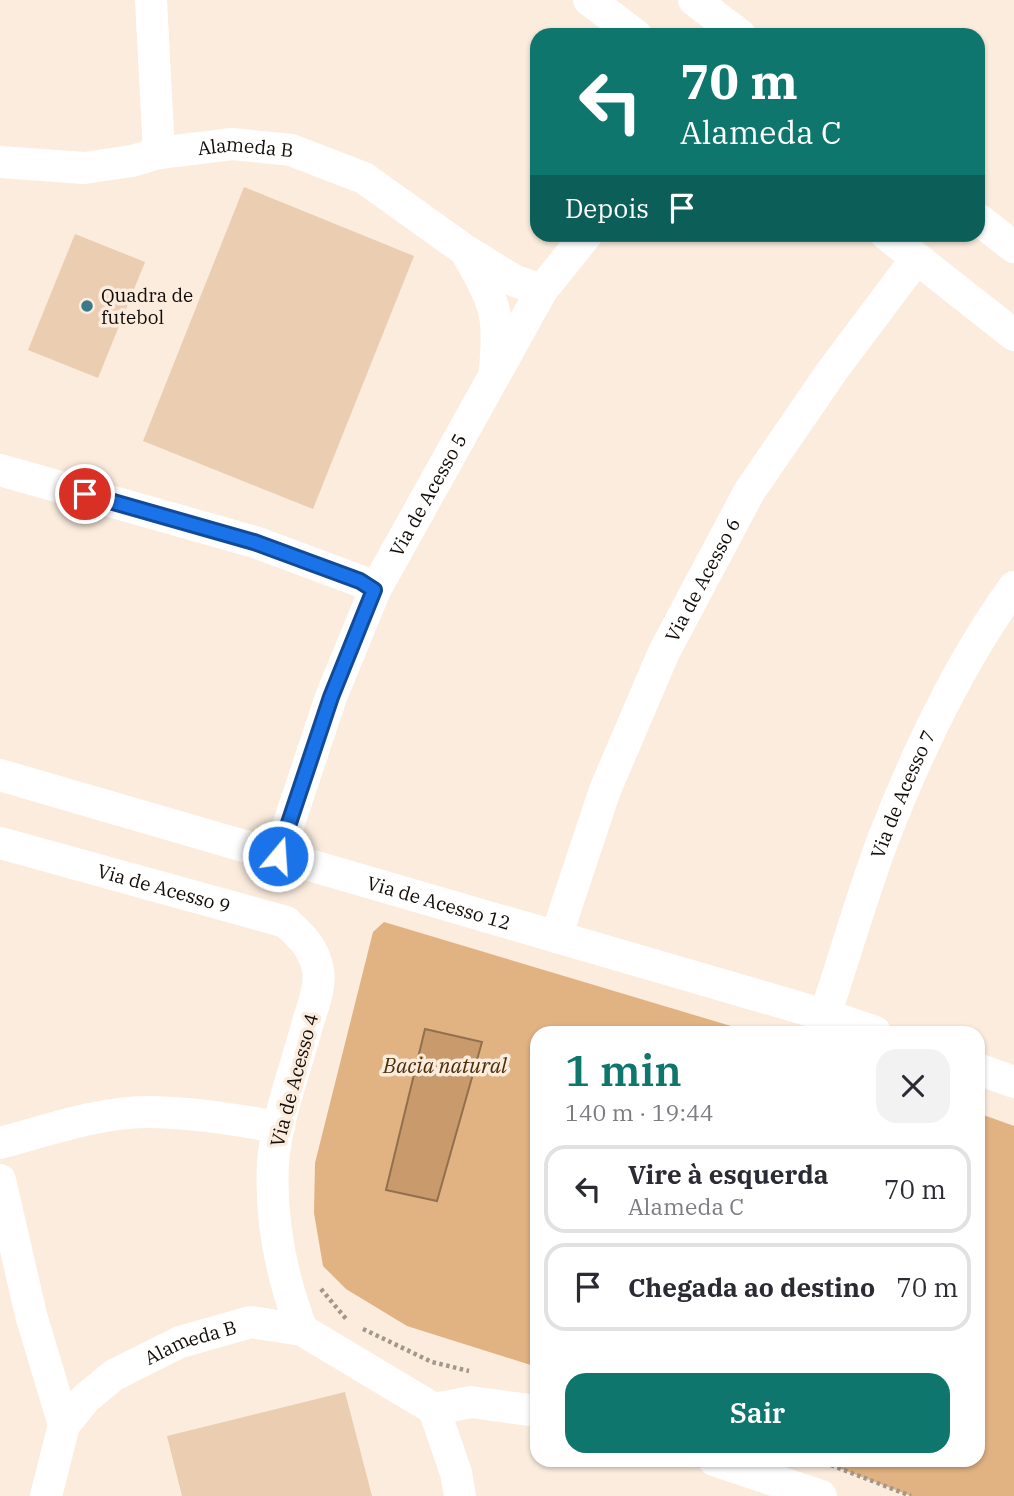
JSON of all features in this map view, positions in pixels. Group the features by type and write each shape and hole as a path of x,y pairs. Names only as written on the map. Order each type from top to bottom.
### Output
{"street":[{"path":"151,0 159,153"},
{"path":"589,0 627,28"},
{"path":"694,0 731,28"},
{"name":"Alameda B","path":"0,162 84,168 132,161 159,153 232,144 291,150 364,178 466,251 515,281 542,290"},
{"path":"985,224 1014,247"},
{"name":"Via de Acesso 5","path":"278,856 331,697 374,590 542,290 581,242"},
{"path":"896,242 1014,335"},
{"name":"Alameda B","path":"466,251 493,308 497,336 495,377"},
{"name":"Via de Acesso 6","path":"556,937 605,790 664,652 749,492 832,371 916,259"},
{"path":"0,470 254,542 360,581 374,590"},
{"name":"Via de Acesso 7","path":"825,1015 884,839 912,771 943,703 996,612 1014,587"},
{"name":"Via de Acesso 12","path":"0,775 857,1026"},
{"name":"Via de Acesso 9","path":"0,843 286,922 305,940 313,953"},
{"name":"Via de Acesso 4","path":"303,1331 291,1302 273,1214 273,1161 279,1127 315,1000 319,973 313,953"},
{"path":"985,1072 1014,1082"},
{"path":"0,1143 85,1121 144,1112 201,1116 279,1127"},
{"path":"0,1180 31,1315 64,1425"},
{"name":"Alameda B","path":"46,1496 64,1425 86,1398 114,1376 180,1342 251,1322 303,1331 434,1409"},
{"path":"460,1496 456,1473 434,1409 471,1402 530,1410"},
{"path":"735,1467 821,1496"}],"path":[{"path":"317,1285 348,1322"},
{"path":"359,1327 432,1362 478,1374"},
{"path":"836,1467 911,1496"}],"shaded area":[{"path":"244,187 414,256 313,509 143,441"},
{"name":"Quadra de futebol","path":"75,234 145,262 98,378 28,350"},
{"path":"384,922 731,1026 530,1026 530,1365 407,1326 346,1289 323,1266 314,1213 315,1163 373,932"},
{"path":"985,1116 1014,1126 1014,1496 911,1496 836,1467 985,1467"},
{"path":"345,1392 372,1496 182,1496 167,1436"}],"water":[{"name":"Bacia natural","path":"425,1029 482,1042 437,1201 386,1190"}],"place":[{"name":"Quadra de futebol","path":"87,306"}],"route":[{"path":"85,494 254,542 360,581 374,590 331,697 278,856"}]}
